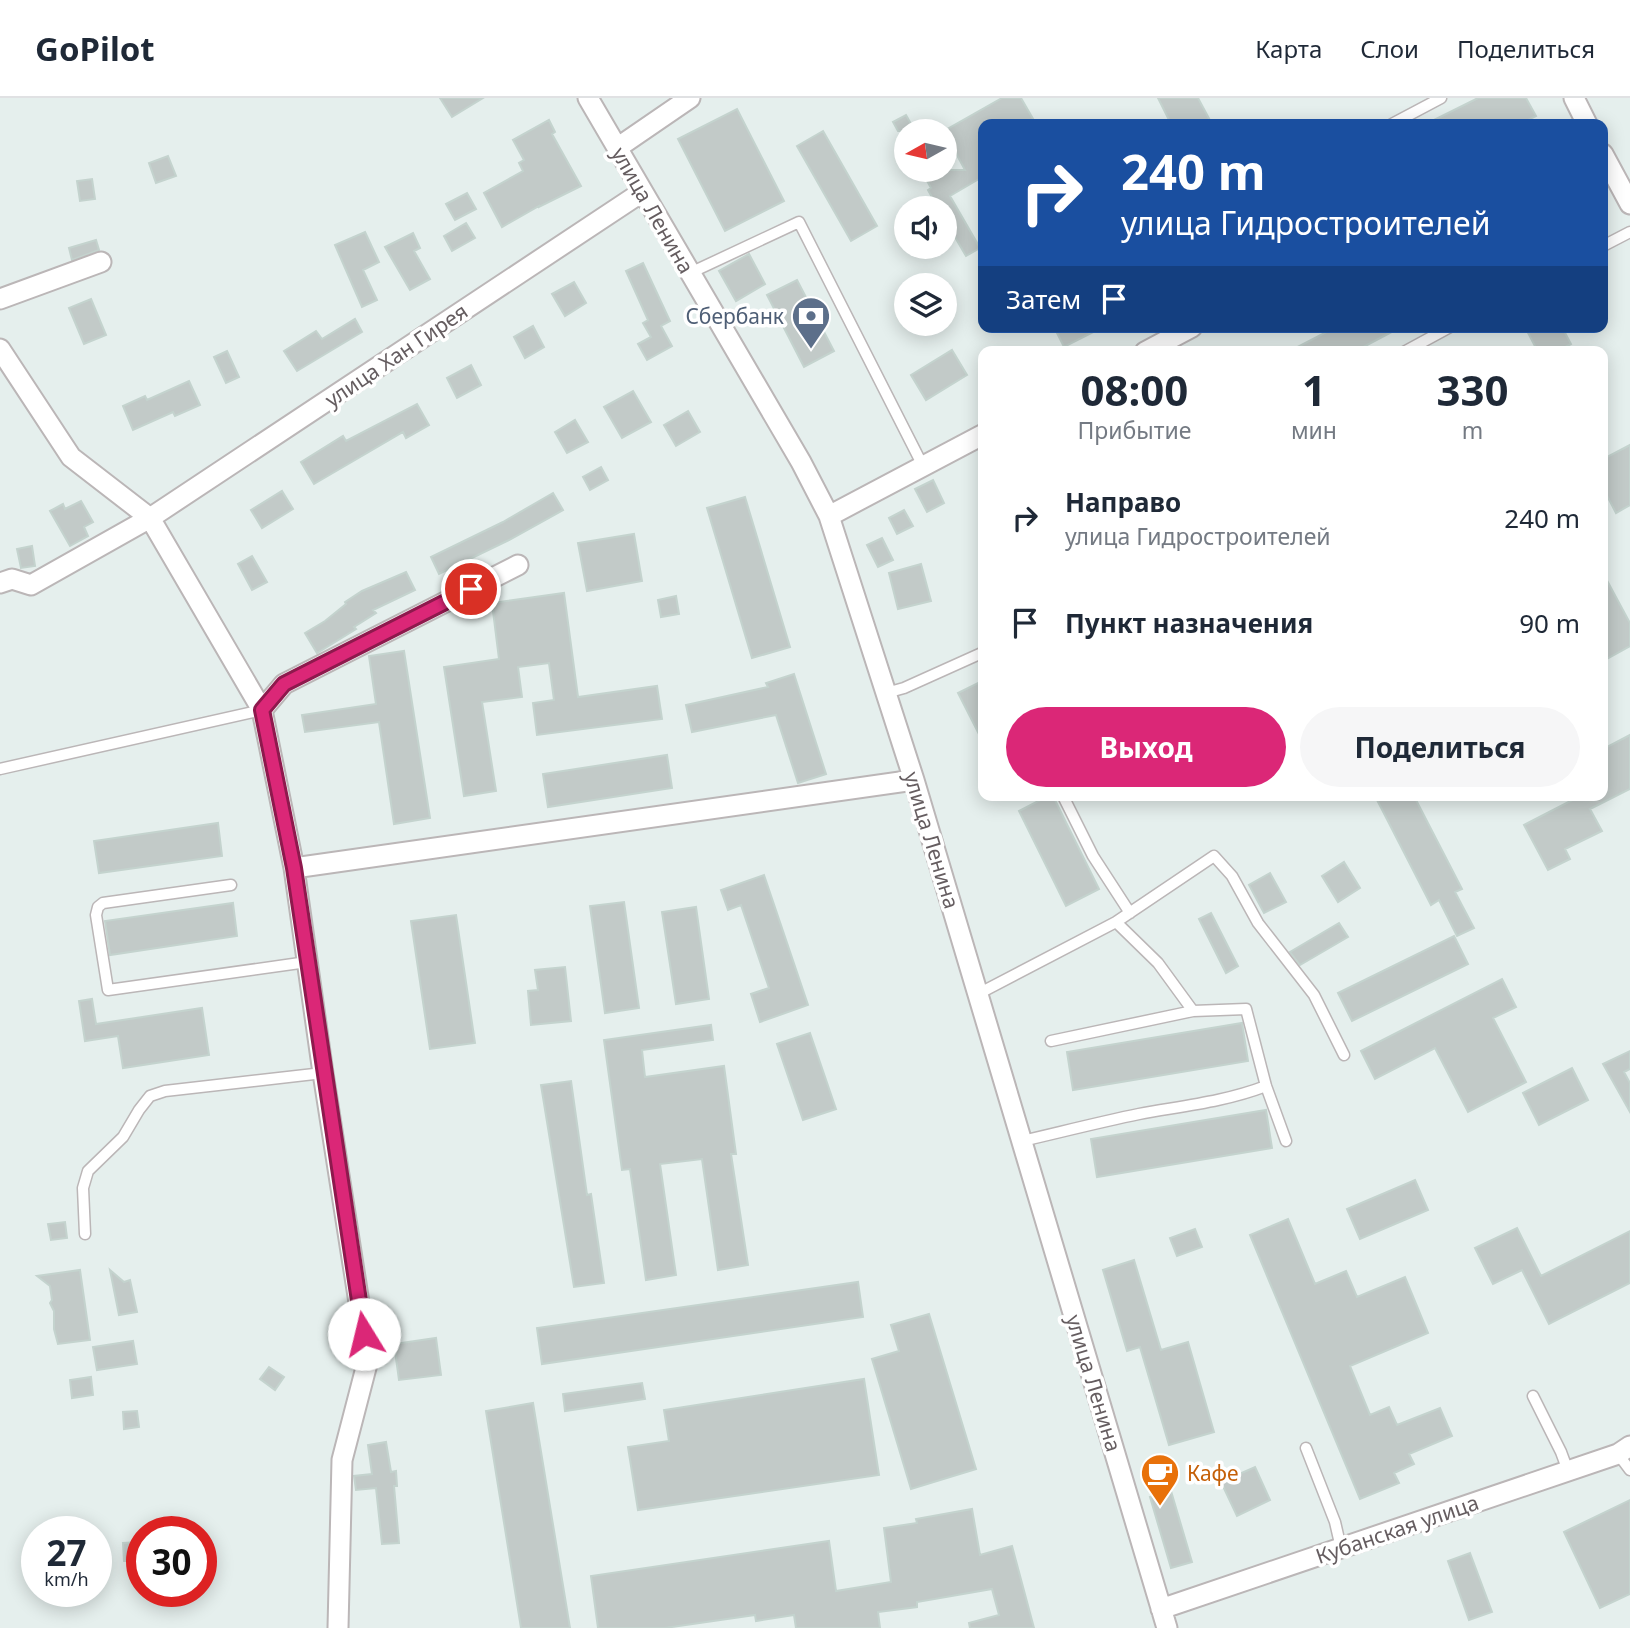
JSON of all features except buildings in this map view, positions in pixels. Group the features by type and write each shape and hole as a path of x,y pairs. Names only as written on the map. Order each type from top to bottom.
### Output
{"street":[{"name":"улица Ленина","path":"588,98 801,461 829,516 914,780 1167,1628"},
{"path":"617,148 690,98"},
{"path":"1574,98 1580,119"},
{"path":"1608,162 1630,204"},
{"name":"улица Хан Гирея","path":"0,583 12,579 31,585 150,518 642,192"},
{"path":"0,299 102,262"},
{"path":"1173,346 1186,333"},
{"path":"0,349 71,457 150,518 262,710 294,868 368,1360 342,1460 338,1628"},
{"path":"829,516 978,437"},
{"path":"262,710 284,684 518,565"},
{"path":"294,868 914,780"},
{"name":"Кубанская улица","path":"1161,1609 1624,1450"}],"lane":[{"path":"1401,119 1441,98"},
{"path":"690,273 799,222 923,466"},
{"path":"1608,243 1630,232"},
{"path":"1415,346 1439,333"},
{"path":"886,693 904,688 978,655"},
{"path":"0,769 262,710"},
{"path":"1066,801 1093,856 1130,914"},
{"path":"978,994 1130,914 1214,856 1232,876 1258,923 1314,995 1344,1055"},
{"path":"231,885 103,903 98,907 96,915 108,990 307,962"},
{"path":"1116,922 1158,963 1194,1011"},
{"path":"1051,1041 1194,1011 1246,1009 1266,1086 1286,1141"},
{"path":"85,1234 83,1188 88,1171 123,1137 150,1097 165,1091 323,1073"},
{"path":"1022,1140 1140,1114 1187,1107 1241,1095 1266,1086"},
{"path":"1533,1396 1562,1452 1568,1471"},
{"path":"1306,1448 1335,1522 1341,1548"},
{"path":"1624,1450 1630,1470"}],"place":[{"name":"Сбербанк","path":"811,350"},
{"name":"Кафе","path":"1160,1507"}],"route":[{"path":"364,1334 294,868 262,710 284,684 471,589"}]}
